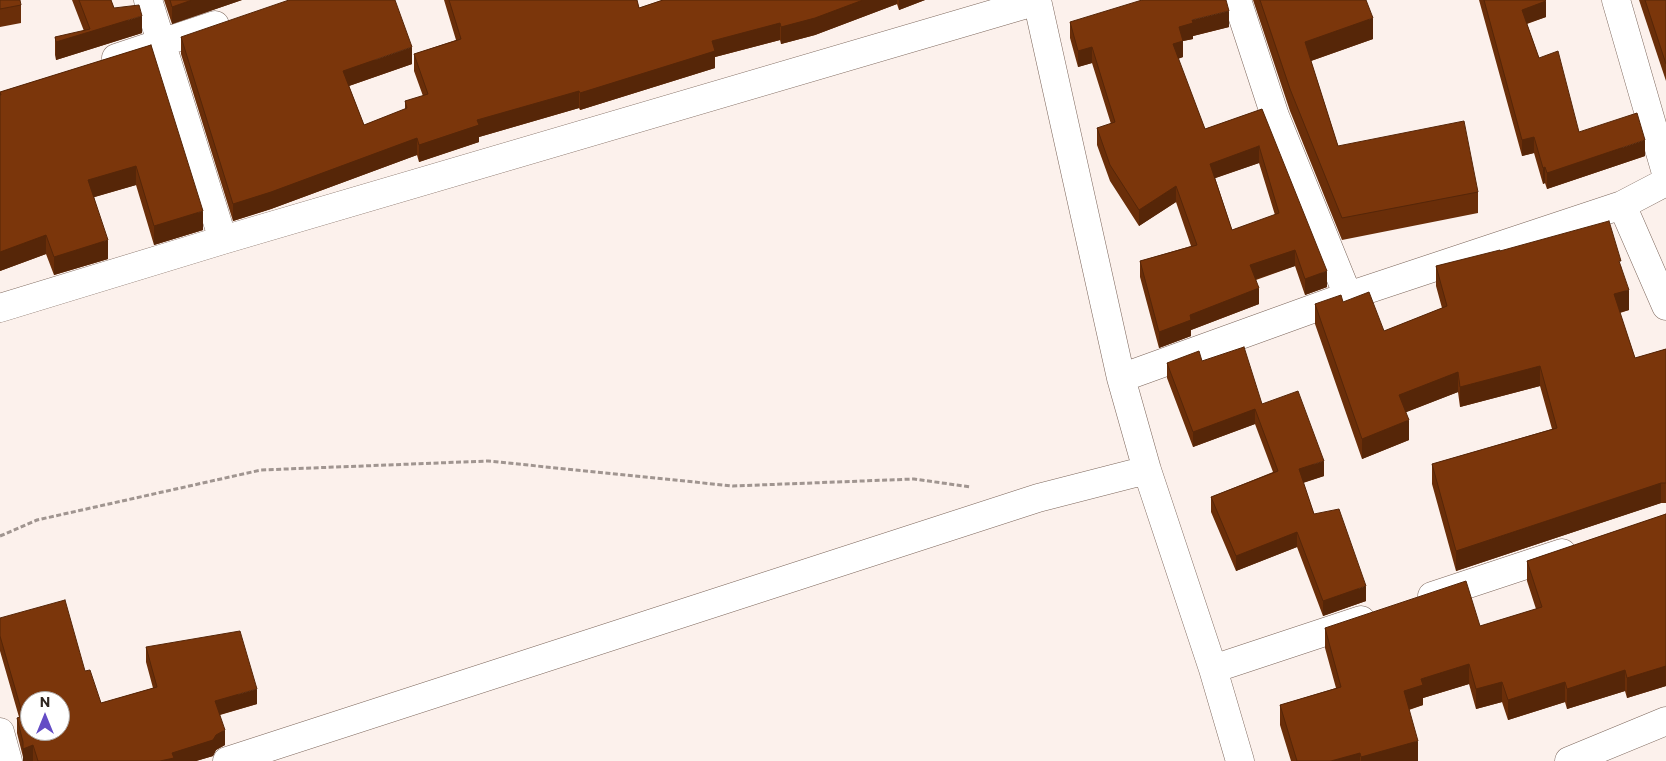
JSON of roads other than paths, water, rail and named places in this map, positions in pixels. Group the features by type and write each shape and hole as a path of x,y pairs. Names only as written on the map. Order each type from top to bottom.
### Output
{"street":[{"path":"148,0 223,240"},
{"path":"0,308 223,240 1037,0 1121,378 1147,470 1213,669 1240,761"},
{"path":"1237,0 1276,116 1348,296"},
{"path":"1616,0 1666,173"},
{"path":"95,64 235,19"},
{"path":"1121,378 1348,296 1622,205 1666,182"},
{"path":"1622,205 1666,306"},
{"path":"227,761 1038,498 1147,470"},
{"path":"1411,603 1581,546"},
{"path":"1213,669 1383,612"},
{"path":"1569,761 1666,721"},
{"path":"0,732 8,761"}]}
